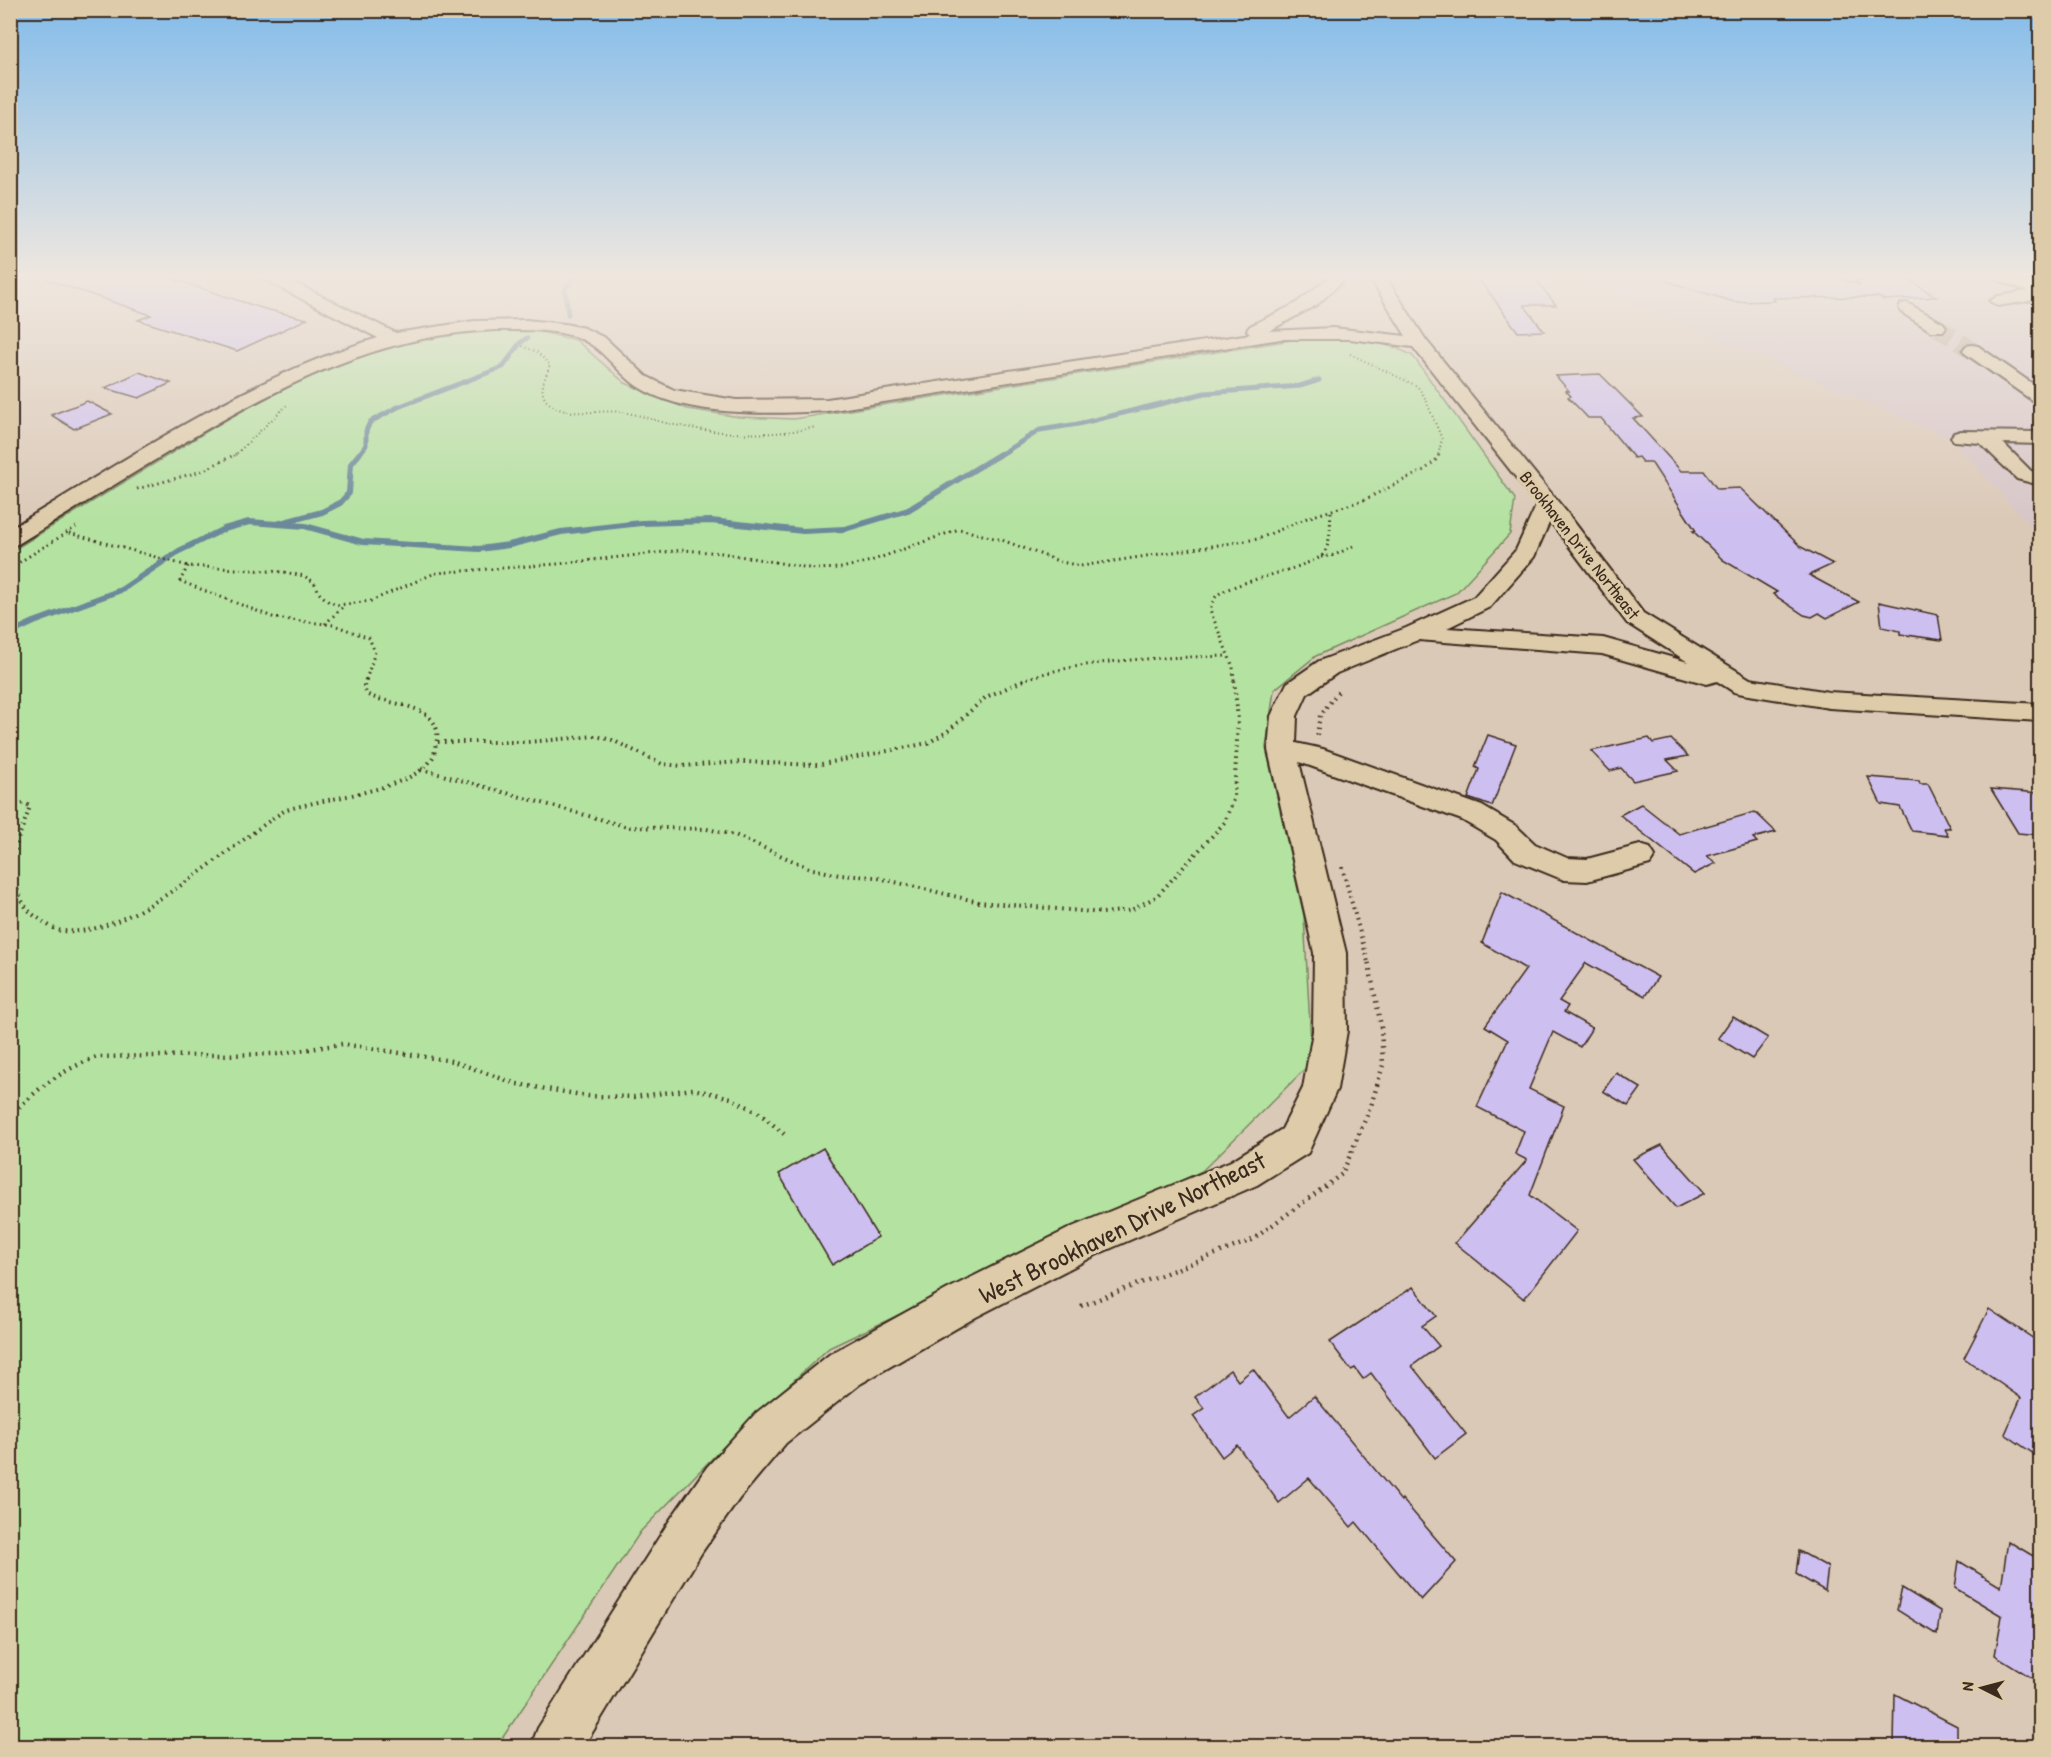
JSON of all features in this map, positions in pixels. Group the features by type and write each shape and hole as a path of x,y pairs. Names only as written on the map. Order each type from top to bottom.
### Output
{"street":[{"path":"10,540 268,385 333,358"},
{"path":"618,358 648,386 677,396 750,407 788,408 827,405 1121,358"},
{"name":"Brookhaven Drive Northeast","path":"1431,358 1635,618 1743,687 1829,700 2040,712"},
{"path":"1984,358 2040,397"},
{"path":"1961,437 2040,438"},
{"path":"1985,437 2035,476"},
{"name":"West Brookhaven Drive Northeast","path":"556,1746 686,1536 723,1483 771,1428 845,1369 962,1304 1086,1240 1244,1173 1295,1142 1320,1089 1330,1031 1329,953 1298,748 1284,716 1296,689 1328,667 1415,633 1482,602 1526,552 1547,504"},
{"name":"West Brookhaven Drive Northeast","path":"1415,633 1603,646 1743,687"},
{"path":"1298,748 1313,756 1472,813 1506,833 1525,852 1564,869 1587,870 1640,856"}],"path":[{"path":"543,358 550,365 542,388 543,397 549,404 558,408 620,412 676,425 751,436 771,436 821,426"},
{"path":"69,533 171,563 284,572 304,576 314,582 320,594 328,602 344,605 371,601 435,573 557,564 683,550 723,553 815,569 841,568 871,561 959,529 1002,540 1061,562 1081,566 1112,563 1258,539 1364,500 1426,469 1438,458 1442,449 1442,439 1417,386 1361,358"},
{"path":"129,492 165,479 206,470 237,455 276,412 289,403"},
{"path":"1320,557 1328,547 1331,511"},
{"path":"10,568 69,533 79,524"},
{"path":"421,769 628,827 707,829 735,835 809,868 839,875 874,876 943,895 1001,904 1103,913 1131,910 1156,897 1225,822 1234,797 1237,731 1233,667 1210,610 1212,602 1219,594 1234,587 1276,575 1320,557 1335,555 1353,546"},
{"path":"10,806 24,803 30,806 12,859 14,878 26,909 40,924 53,930 71,933 92,930 141,909 178,887 260,825 286,810 306,803 371,792 397,783 428,764 437,748 439,735 432,718 418,710 373,699 366,694 364,686 375,652 369,638 354,630 275,618 230,599 188,586 180,581 188,566"},
{"path":"325,624 344,605"},
{"path":"438,742 528,742 597,736 612,740 662,764 682,766 742,762 816,765 928,743 953,730 977,703 996,691 1077,665 1123,659 1228,656"},
{"path":"1298,748 1332,698"},
{"path":"1082,1306 1252,1240 1342,1174 1371,1106 1383,1065 1381,1026 1371,973 1340,862"},
{"path":"10,1117 50,1077 70,1066 97,1057 277,1054 342,1044 452,1061 517,1084 588,1096 634,1097 693,1089 731,1098 759,1113 784,1134"}],"shaded area":[{"path":"1763,358 2040,358 2040,536 1950,438"}],"green space":[{"path":"353,358 597,358 625,383 687,409 740,417 794,419 1179,358 1414,358 1515,499 1510,534 1456,593 1316,656 1274,690 1266,748 1304,916 1312,1062 1202,1171 829,1348 738,1432 641,1531 497,1746 11,1746 10,552 291,380"}],"building":[{"path":"139,372 171,383 139,398 105,388"},
{"path":"1600,374 1643,417 1633,418 1681,471 1704,471 1717,489 1740,488 1801,547 1833,564 1809,575 1859,602 1827,618 1819,613 1812,617 1804,615 1773,594 1777,592 1723,560 1693,531 1696,531 1651,462 1642,462 1638,457 1634,458 1601,418 1588,418 1568,397 1571,396 1566,391 1569,391 1556,376"},
{"path":"87,401 112,414 74,429 51,415"},
{"path":"1879,602 1938,615 1942,640 1900,634 1900,631 1882,627"},
{"path":"1488,735 1516,744 1492,806 1468,798 1479,769 1475,767"},
{"path":"1649,738 1653,743 1671,739 1688,756 1667,760 1678,771 1633,781 1621,768 1610,771 1591,751"},
{"path":"1868,777 1919,781 1920,784 1928,784 1950,828 1944,828 1948,835 1912,831 1900,807 1881,804"},
{"path":"1991,789 2040,793 2040,835 2018,833"},
{"path":"1641,804 1679,834 1755,812 1776,832 1753,838 1757,842 1707,856 1716,863 1694,874 1620,815"},
{"path":"1502,892 1658,977 1645,996 1586,963 1559,1001 1568,1006 1564,1012 1592,1028 1580,1047 1553,1032 1529,1089 1564,1106 1530,1195 1577,1231 1524,1299 1455,1243 1527,1160 1515,1154 1524,1131 1477,1107 1508,1040 1485,1026 1526,969 1482,943"},
{"path":"1733,1017 1768,1038 1752,1059 1718,1038"},
{"path":"1616,1073 1641,1088 1628,1106 1603,1091"},
{"path":"1662,1145 1705,1193 1676,1208 1633,1159"},
{"path":"823,1148 878,1237 832,1265 779,1174"},
{"path":"1413,1287 1436,1316 1422,1326 1439,1346 1412,1366 1466,1434 1435,1458 1371,1373 1363,1379 1355,1368 1351,1370 1330,1342"},
{"path":"1989,1309 2040,1343 2040,1458 2005,1434 2021,1398 1964,1358"},
{"path":"1253,1369 1289,1417 1314,1396 1401,1501 1402,1499 1456,1562 1421,1600 1356,1522 1351,1527 1309,1478 1279,1503 1237,1445 1222,1457 1193,1416 1204,1408 1195,1397 1230,1370 1238,1381"},
{"path":"2008,1541 2040,1560 2040,1683 1995,1655 2002,1616 1955,1588 1959,1561 2001,1587"},
{"path":"1799,1551 1828,1567 1825,1591 1796,1574"},
{"path":"1902,1588 1940,1611 1937,1635 1897,1610"},
{"path":"1895,1694 1957,1726 1957,1746 1894,1746"}],"waterway":[{"path":"358,456 366,445 366,431 370,422 398,407 503,367 509,358"},
{"path":"998,456 1040,430 1078,424 1205,393 1300,386 1319,380"},
{"path":"277,524 322,512 340,503 349,493 351,464 359,454"},
{"path":"277,524 305,526 363,542 479,549 509,545 561,532 641,523 711,521 803,531 845,529 908,510 1000,454"},
{"path":"10,637 19,629 34,622 121,590 179,551 224,529 249,522 277,524"}]}
